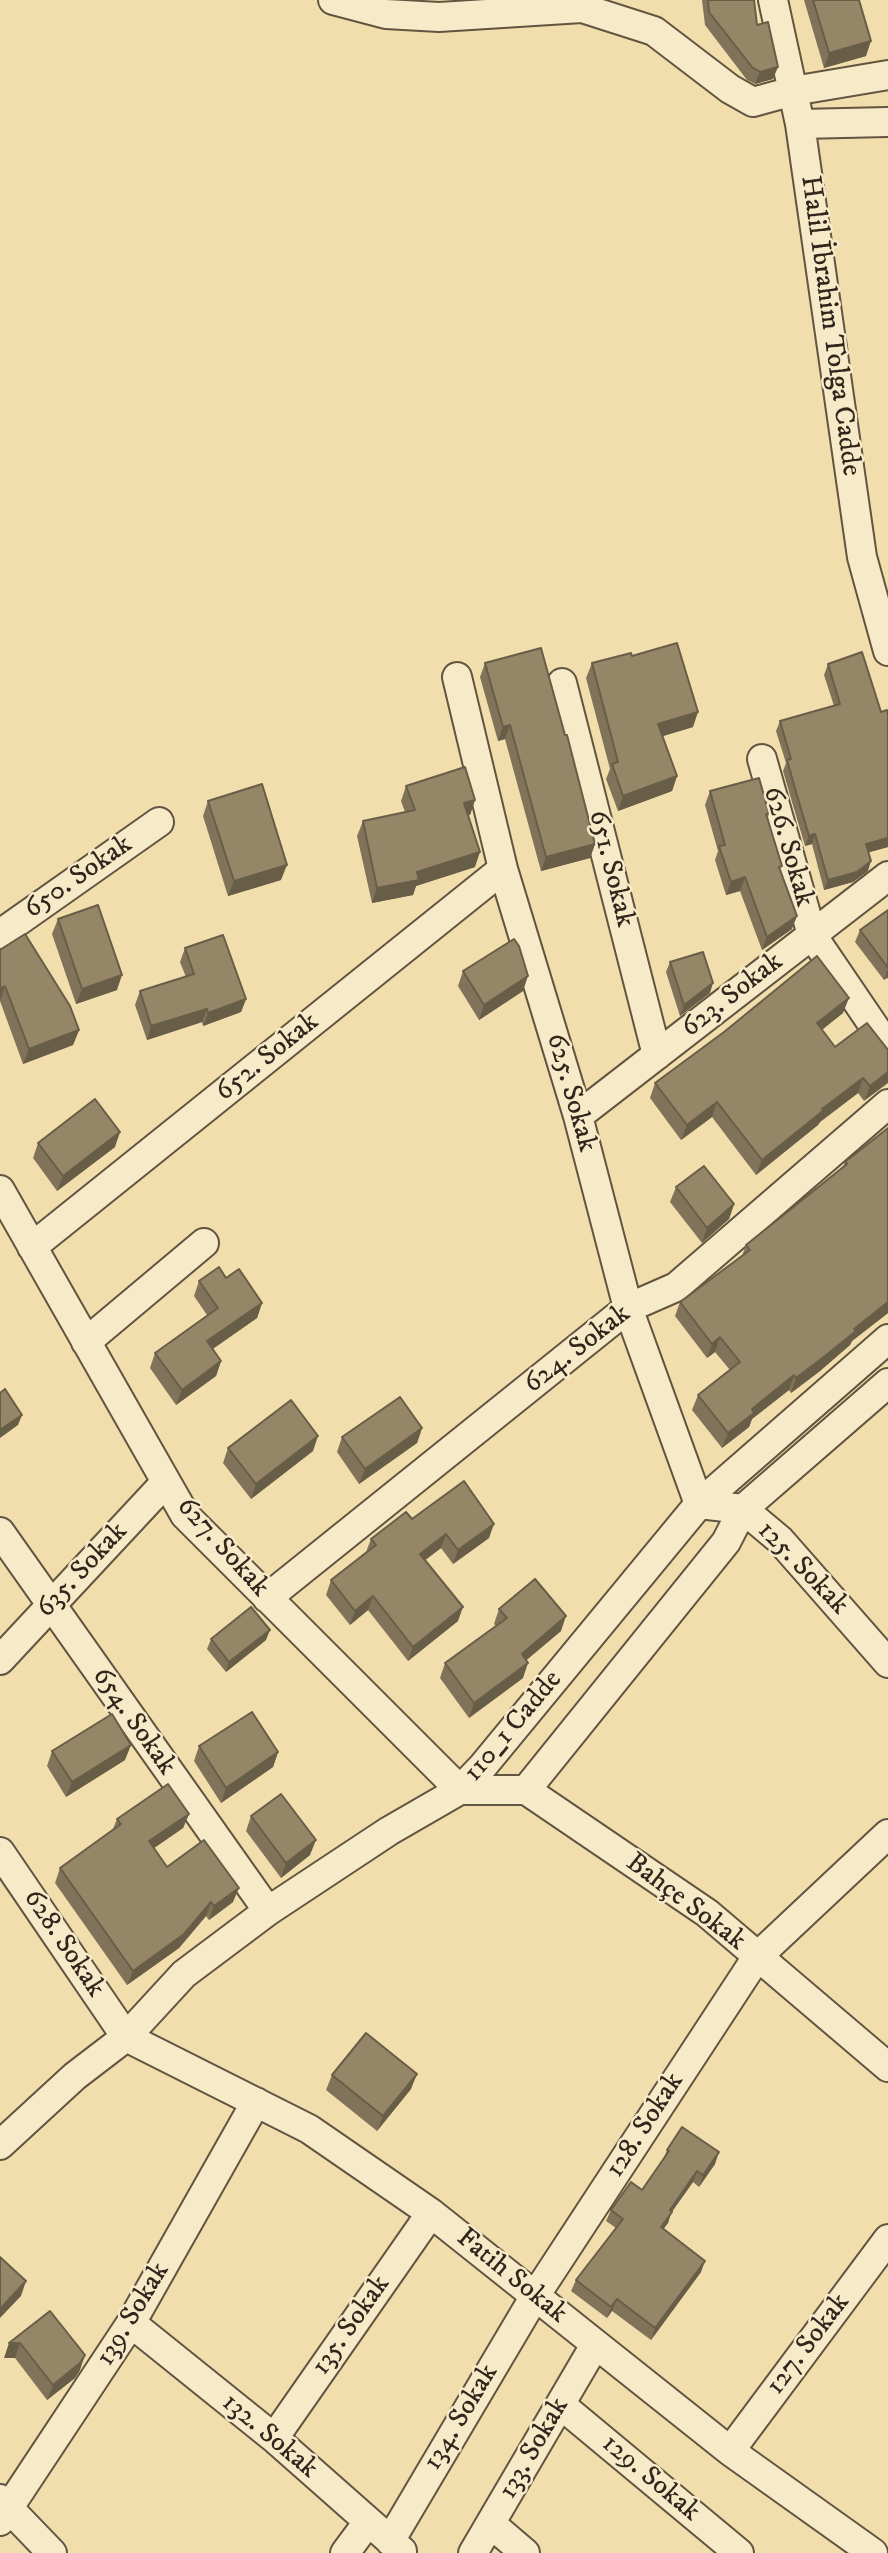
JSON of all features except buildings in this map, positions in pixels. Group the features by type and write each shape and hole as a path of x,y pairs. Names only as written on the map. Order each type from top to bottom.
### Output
{"street":[{"path":"333,0 386,14 439,17 582,8 654,31 730,89 753,102 793,91 888,75"},
{"name":"Halil İbrahim Tolga Cadde","path":"773,0 800,124 862,557 888,652"},
{"path":"800,124 888,122"},
{"name":"625. Sokak","path":"457,677 503,869 578,1116 628,1308 699,1504"},
{"name":"651. Sokak","path":"562,683 657,1055"},
{"name":"626. Sokak","path":"762,759 812,935 888,1047"},
{"name":"650. Sokak","path":"0,934 159,822"},
{"name":"652. Sokak","path":"32,1247 503,869"},
{"name":"623. Sokak","path":"578,1116 888,876"},
{"name":"624. Sokak","path":"267,1598 628,1308 676,1287 888,1104"},
{"name":"627. Sokak","path":"0,1190 185,1516 460,1790"},
{"path":"86,1342 204,1243"},
{"name":"110_1 Cadde","path":"0,2145 75,2076 126,2037 184,1974 268,1911 389,1831 460,1790 483,1766 699,1504 888,1339"},
{"name":"110_1 Cadde","path":"526,1790 726,1542 743,1509 888,1383"},
{"name":"635. Sokak","path":"0,1660 165,1483"},
{"name":"125. Sokak","path":"699,1504 743,1509 780,1540 888,1663"},
{"name":"654. Sokak","path":"0,1532 268,1911"},
{"path":"460,1790 526,1790"},
{"name":"Bahçe Sokak","path":"526,1790 707,1913 888,2067"},
{"name":"128. Sokak","path":"535,2296 757,1957 888,1834"},
{"name":"628. Sokak","path":"0,1852 126,2037"},
{"name":"Fatih Sokak","path":"126,2037 309,2129 431,2213 730,2451 873,2553"},
{"name":"139. Sokak","path":"3,2509 131,2323 256,2102"},
{"name":"135. Sokak","path":"274,2438 431,2213"},
{"name":"127. Sokak","path":"730,2451 888,2239"},
{"name":"134. Sokak","path":"397,2547 535,2296"},
{"name":"132. Sokak","path":"131,2323 274,2438 397,2547"},
{"name":"133. Sokak","path":"473,2553 595,2345"},
{"name":"129. Sokak","path":"561,2405 739,2553"},
{"path":"3,2509 52,2553"},
{"path":"345,2553 368,2522"},
{"path":"491,2524 525,2553"}]}
